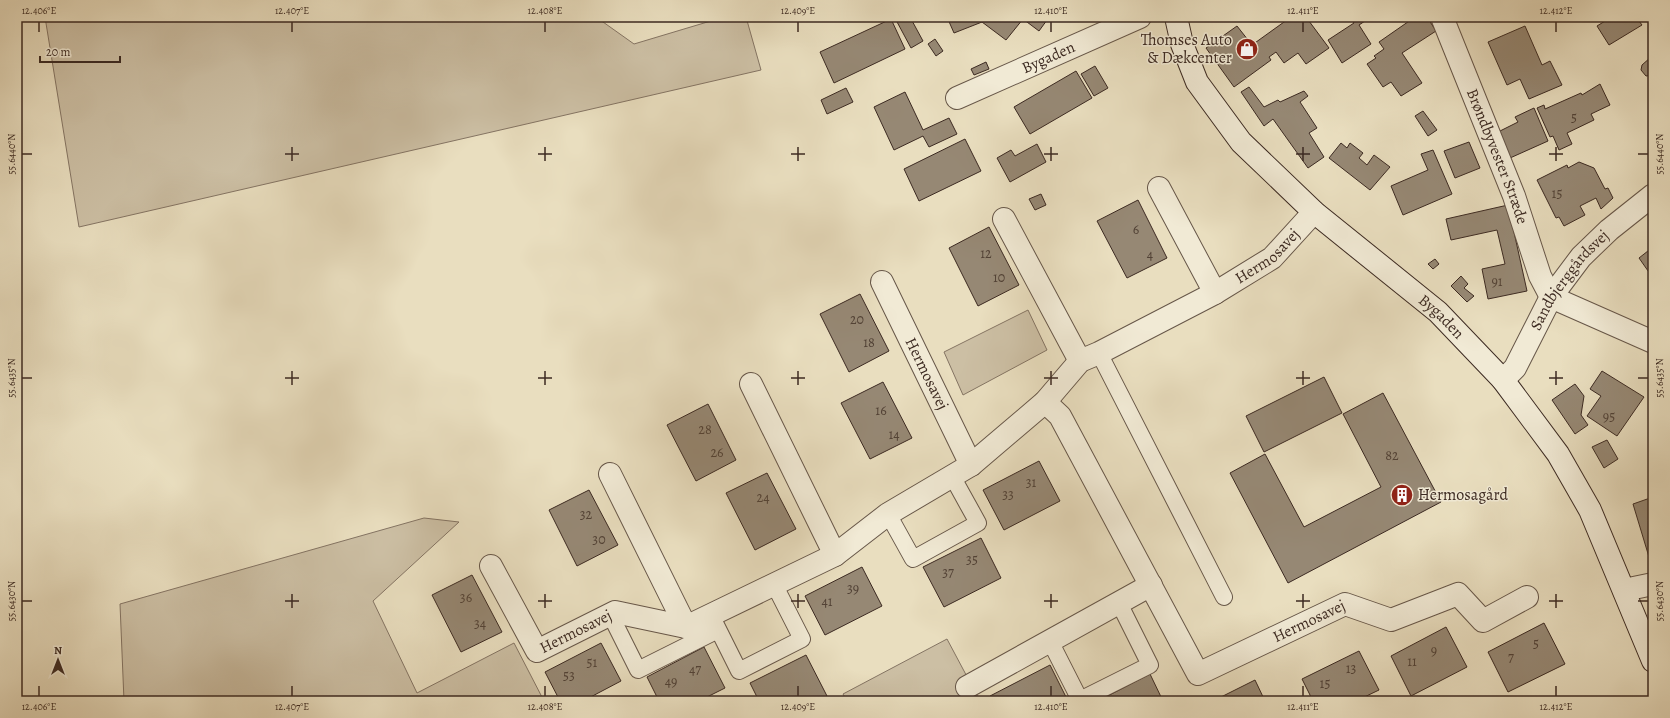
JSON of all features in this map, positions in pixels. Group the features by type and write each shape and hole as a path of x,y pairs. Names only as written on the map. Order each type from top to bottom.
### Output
{"street":[{"name":"Bygaden","path":"957,98 1140,17"},
{"name":"Bygaden","path":"1176,17 1182,44 1198,82 1241,142 1314,212 1438,312 1503,380 1558,454 1590,510 1653,661"},
{"name":"Brøndbyvester Stræde","path":"1442,17 1514,196 1540,276 1551,297"},
{"name":"Hermosavej","path":"1159,188 1215,293"},
{"name":"Sandbjerggårdsvej","path":"1503,380 1515,368 1551,297 1581,257 1608,230 1653,195"},
{"name":"Hermosavej","path":"491,566 537,651 615,612 686,627 714,622 774,584 835,555 888,514 971,465 1045,402 1089,357 1215,293 1272,258 1314,212"},
{"path":"1004,219 1089,357"},
{"name":"Hermosavej","path":"882,282 971,465"},
{"path":"1551,297 1653,342"},
{"path":"750,384 835,555"},
{"name":"Hermosavej","path":"1045,402 1060,416 1198,674 1345,604 1391,620 1458,594 1483,621 1527,597"},
{"path":"610,474 686,627"},
{"path":"1624,590 1653,584"},
{"path":"967,687 1151,585"}],"lane":[{"path":"1089,357 1224,597"},
{"path":"888,514 913,558 978,523 952,476"},
{"path":"610,614 638,670 714,622 739,671 802,639 774,584"},
{"path":"1050,641 1080,700 1150,665 1119,603"}],"shaded area":[{"path":"45,17 596,17 634,44 724,17 746,17 761,70 79,227"},
{"path":"1028,310 1047,350 963,395 944,352"},
{"path":"424,518 459,522 373,601 417,693 514,643 544,701 124,701 120,604"},
{"path":"947,639 980,701 847,701 843,694"}],"building":[{"path":"901,17 910,17 923,41 911,48 896,20"},
{"path":"947,17 1043,17 1047,20 1039,31 1023,19 1006,40 982,22 954,33"},
{"path":"1291,17 1306,17 1329,48 1306,64 1298,53 1284,63 1276,52 1269,57 1271,60 1234,87 1206,48 1237,26 1252,45"},
{"path":"1350,17 1371,17 1359,25 1371,44 1342,63 1328,40 1354,23"},
{"path":"1415,17 1427,17 1436,31 1402,53 1422,83 1401,96 1391,82 1383,87 1367,64 1376,58 1374,56 1384,49 1379,42"},
{"path":"1610,17 1636,17 1642,25 1609,45 1597,26"},
{"path":"891,19 905,49 834,83 820,52"},
{"path":"1525,26 1542,65 1550,61 1562,85 1529,99 1520,79 1507,85 1488,42"},
{"path":"935,39 943,51 936,56 928,44"},
{"path":"1653,57 1653,75 1646,76 1641,70 1642,65"},
{"path":"986,62 989,69 974,75 971,69"},
{"path":"1095,66 1108,88 1094,96 1081,74"},
{"path":"1076,71 1092,98 1030,134 1014,107"},
{"path":"1600,84 1610,105 1591,114 1594,120 1567,133 1572,144 1559,150 1553,136 1550,137 1537,108 1544,105 1545,109 1581,93 1582,95"},
{"path":"1249,87 1264,107 1278,100 1280,102 1304,91 1308,96 1300,102 1317,128 1309,133 1324,157 1308,168 1273,119 1264,126 1241,92"},
{"path":"846,88 853,102 827,114 821,100"},
{"path":"905,92 923,130 949,118 957,134 929,147 923,136 894,150 874,107"},
{"path":"1534,108 1548,141 1510,158 1498,132 1518,122 1515,117"},
{"path":"1423,111 1437,130 1428,136 1415,116"},
{"path":"965,139 981,171 919,201 904,169"},
{"path":"1469,142 1480,168 1455,178 1444,151"},
{"path":"1341,143 1347,148 1350,143 1363,153 1359,158 1367,165 1374,155 1390,167 1370,190 1329,158"},
{"path":"1037,144 1046,162 1010,182 997,158 1011,150 1015,156"},
{"path":"1433,150 1452,194 1403,215 1391,186 1428,170 1421,154"},
{"path":"1579,162 1594,168 1605,189 1608,188 1613,198 1601,209 1596,198 1580,206 1585,215 1564,226 1559,217 1556,218 1537,180 1567,165 1568,168"},
{"path":"1041,194 1046,205 1035,210 1029,199"},
{"path":"1138,200 1167,258 1127,278 1097,221"},
{"path":"1508,205 1527,291 1488,299 1482,269 1505,264 1497,230 1451,240 1446,219"},
{"path":"989,227 1019,285 978,306 949,248"},
{"path":"1653,247 1653,278 1639,258"},
{"path":"1435,259 1439,264 1433,269 1428,264"},
{"path":"1461,276 1468,284 1464,288 1474,296 1467,302 1451,286"},
{"path":"860,294 889,351 849,372 820,314"},
{"path":"1602,371 1644,397 1617,436 1587,416 1601,396 1590,389"},
{"path":"1324,377 1342,413 1264,452 1246,416"},
{"path":"883,382 912,438 870,459 841,403"},
{"path":"1575,384 1584,396 1581,415 1588,425 1575,434 1552,400"},
{"name":"Hermosagård","path":"1383,393 1441,502 1288,583 1230,473 1265,454 1304,527 1381,487 1343,414"},
{"path":"708,404 736,460 696,481 667,425"},
{"path":"1607,440 1618,459 1604,468 1592,447"},
{"path":"1039,461 1060,501 1004,530 983,490"},
{"path":"767,473 796,529 755,550 726,493"},
{"path":"589,490 618,545 577,566 549,510"},
{"path":"1653,497 1653,556 1649,557 1633,504"},
{"path":"981,538 1001,578 944,607 923,567"},
{"path":"862,567 882,606 825,635 805,596"},
{"path":"472,575 502,632 461,652 432,595"},
{"path":"1544,623 1565,664 1508,692 1488,652"},
{"path":"1446,627 1467,667 1411,696 1391,656"},
{"path":"601,643 621,681 583,701 560,701 545,672"},
{"path":"704,647 725,688 699,701 659,701 647,677"},
{"path":"1359,651 1379,690 1356,701 1313,701 1302,679"},
{"path":"806,655 827,696 816,701 759,701 750,683"},
{"path":"1050,665 1068,701 993,701 990,696"},
{"path":"1150,674 1163,701 1098,701"},
{"path":"1255,680 1265,701 1213,701"}],"place":[{"name":"Thomses Auto & Dækcenter","path":"1247,49"},
{"name":"Hermosagård","path":"1402,495"}]}
